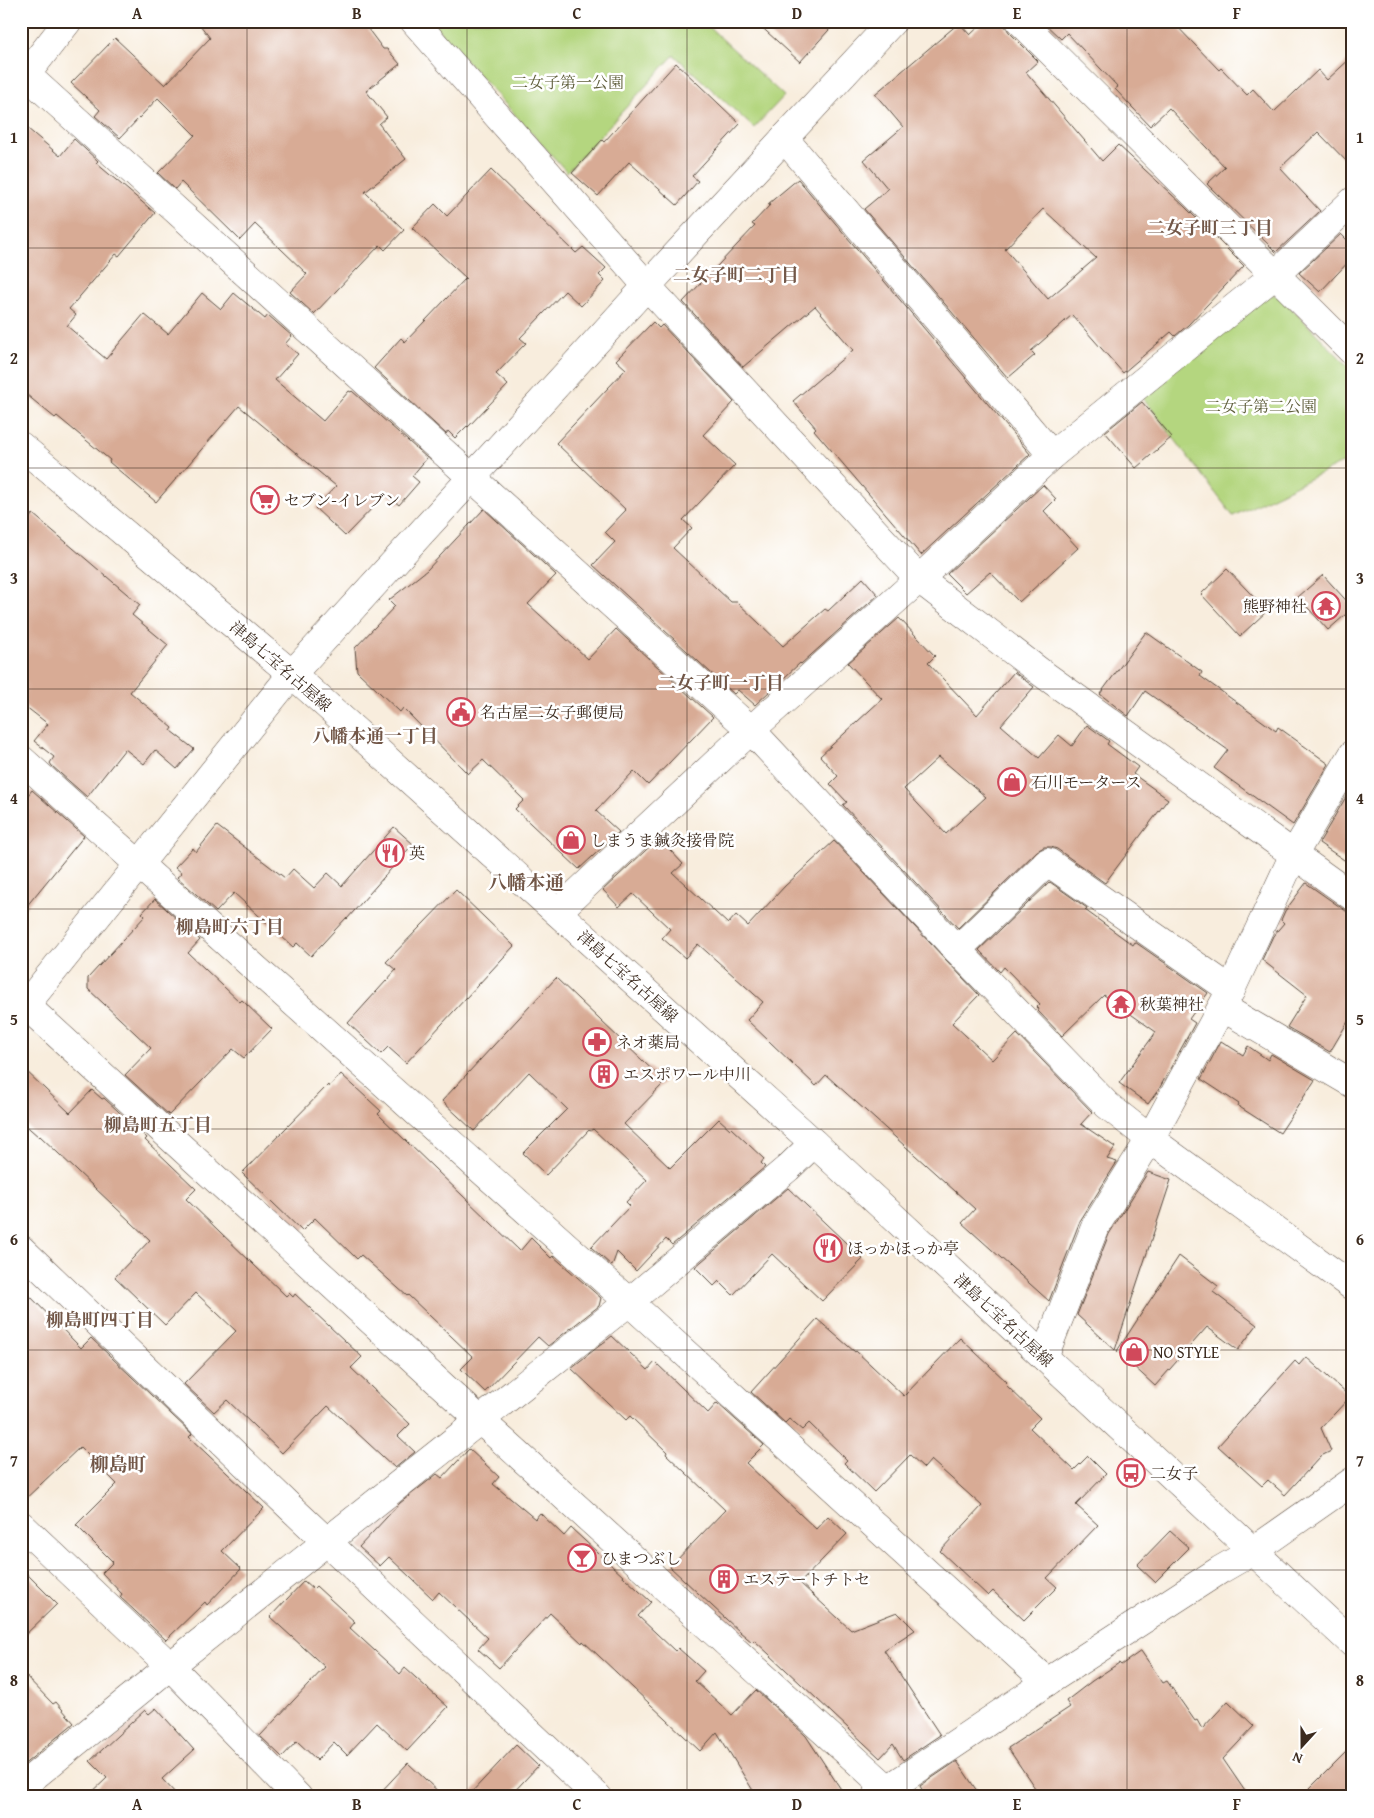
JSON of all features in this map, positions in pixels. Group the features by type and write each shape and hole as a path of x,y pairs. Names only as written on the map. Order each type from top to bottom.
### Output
{"street":[{"path":"68,21 23,75 751,730 957,950 1107,1105 1150,1139 1353,1287"},
{"path":"414,21 647,286 919,579 1039,671 1353,897"},
{"path":"893,21 647,286 292,674 23,1006 480,1420 882,1793 1047,1682 1220,1570 1253,1552 1353,1481"},
{"path":"1020,21 1353,352"},
{"path":"784,138 1052,455"},
{"path":"557,912 751,730 919,579 1052,455 1276,274 1353,201"},
{"name":"津島七宝名古屋線","path":"21,446 292,674 814,1143 1353,1644"},
{"path":"1044,1357 1095,1227 1150,1139 1226,998 1294,854 1353,754"},
{"path":"21,759 629,1302 1047,1682"},
{"path":"957,950 1048,862 1226,998 1353,1084"},
{"path":"21,1787 170,1666 629,1302 788,1168 814,1143"},
{"path":"21,1249 327,1542 598,1797"},
{"path":"21,1525 170,1666 298,1797"}],"green space":[{"name":"二女子第一公園","path":"430,21 708,21 706,24 784,96 754,128 674,55 567,172"},
{"name":"二女子第二公園","path":"1261,295 1278,295 1353,371 1353,472 1342,463 1233,516 1141,395"}],"building":[{"path":"197,21 362,21 383,49 387,49 400,64 366,91 387,117 379,124 406,159 365,192 404,230 385,250 380,245 314,314 290,292 307,274 255,224 240,240 181,182 175,189 158,173 195,135 158,98 120,138 95,116 100,110 71,83 115,38 165,85 210,38"},
{"path":"755,21 837,21 800,62"},
{"path":"985,21 1005,21 1005,26 1009,32 1038,61 1026,72 1102,161 1118,145 1184,206 1244,266 1188,325 1175,336 1171,332 1123,373 1072,315 1031,351 1035,355 1008,378 864,209 888,189 864,160 903,127 875,94 959,23 970,35","holes":["1043,209 1096,258 1048,299 1005,249"]},
{"path":"1042,21 1172,21 1219,70 1221,68 1247,95 1253,89 1274,112 1318,70 1327,80 1353,56 1353,168 1318,132 1280,168 1320,211 1276,252 1207,184 1225,167 1169,108 1150,126 1115,89 1118,87 1067,33 1061,39"},
{"path":"676,63 740,124 692,176 698,181 677,205 629,162 598,196 572,173 602,140 604,142"},
{"path":"21,123 60,156 74,139 98,161 96,163 155,213 119,256 116,254 69,309 76,315 67,326 106,359 144,314 168,334 202,293 221,309 234,293 265,319 268,315 292,336 285,344 298,354 275,380 323,421 349,391 352,391 427,458 412,476 419,482 399,505 386,494 345,536 315,508 336,486 239,406 156,502 109,462 110,460 57,416 55,418 21,390"},
{"path":"491,170 576,253 583,247 606,268 599,275 605,281 581,306 565,291 520,338 526,343 496,374 508,385 455,438 448,431 446,434 374,368 401,338 405,342 466,278 412,228 435,204 447,216"},
{"path":"798,179 1030,454 921,555 814,430 816,428 793,401 853,350 815,306 743,367 683,302 755,226 752,224 770,205 768,204"},
{"path":"1341,234 1353,246 1353,257 1320,292 1299,273"},
{"path":"653,322 659,328 662,325 734,402 703,435 735,465 683,520 692,528 673,548 731,602 737,602 783,646 825,609 828,611 863,578 878,595 755,705 738,690 734,694 593,565 615,542 605,532 626,510 556,443 626,369 616,360"},
{"path":"1142,402 1172,437 1136,468 1105,432"},
{"path":"1043,485 1056,499 1044,511 1078,548 1019,602 990,572 966,593 947,574"},
{"path":"484,509 556,575 528,604 588,659 616,629 713,717 648,785 634,771 596,811 619,832 579,869 515,809 524,800 483,760 468,774 403,708 400,712 357,671 355,648 395,606 389,600 427,570"},
{"path":"33,514 140,605 132,615 168,645 130,692 173,728 171,731 194,749 177,769 155,750 144,764 125,749 87,797 52,766 50,763 54,757 34,741 48,724 21,703 21,528"},
{"path":"1227,569 1267,611 1240,636 1201,594"},
{"path":"1323,575 1353,608 1328,630 1298,597"},
{"path":"899,618 935,656 928,663 977,715 1014,672 1034,687 1001,725 1039,758 1059,735 1072,746 1087,725 1109,741 1107,744 1138,767 1133,774 1168,799 1105,883 1057,849 1044,847 1037,851 958,928 843,805 847,802 830,784 838,776 820,756 882,699 848,663","holes":["939,757 986,797 946,834 904,789"]},
{"path":"1146,632 1202,672 1200,676 1276,731 1278,727 1329,764 1293,825 1214,768 1228,750 1145,691 1128,716 1100,694"},
{"path":"1353,785 1353,866 1319,843"},
{"path":"32,790 84,836 21,913 21,804"},
{"path":"217,826 285,878 293,869 314,888 328,873 342,886 394,827 413,844 347,919 311,956 297,943 293,947 234,893 216,912 177,877 182,873 175,867 193,848 196,852"},
{"path":"659,838 683,864 673,873 728,924 736,915 748,926 785,886 834,841 979,995 952,1023 992,1060 1017,1034 1092,1112 1081,1124 1115,1147 1107,1159 1117,1162 1080,1221 1049,1301 962,1223 975,1209 826,1075 816,1086 747,1020 763,1002 698,944 685,958 662,938 670,929 633,894 619,907 603,890"},
{"path":"1050,882 1087,908 1085,910 1133,945 1135,942 1208,993 1189,1019 1195,1023 1159,1089 1148,1104 1119,1083 1156,1032 1104,995 1062,1036 1038,1011 1037,1007 1040,1004 1004,967 1000,972 979,950"},
{"path":"1306,883 1353,916 1353,1013 1330,1052 1287,1027 1307,995 1262,960 1273,936 1284,923 1281,920 1285,911"},
{"path":"456,890 514,946 406,1063 388,1047 381,1054 348,1023 396,970 386,962"},
{"path":"155,899 200,940 188,953 272,1029 244,1058 233,1049 169,1115 125,1075 151,1048 88,989 88,978 145,916 142,913"},
{"path":"556,978 665,1082 624,1124 670,1168 719,1119 764,1159 761,1163 765,1167 672,1245 666,1239 636,1271 617,1252 612,1266 591,1247 630,1206 626,1202 647,1180 593,1129 589,1130 546,1175 523,1153 567,1109 529,1072 474,1131 442,1101"},
{"path":"1221,1041 1243,1055 1248,1046 1268,1060 1271,1054 1315,1080 1280,1133 1201,1079"},
{"path":"21,1066 70,1113 92,1090 102,1099 104,1098 147,1138 145,1140 196,1189 186,1199 286,1296 289,1293 293,1297 295,1294 362,1357 351,1368 410,1424 398,1436 415,1452 395,1468 328,1406 282,1453 227,1400 214,1412 184,1384 236,1331 196,1293 165,1325 115,1277 150,1240 40,1136 21,1121"},
{"path":"341,1074 381,1111 378,1114 520,1251 531,1238 551,1258 553,1256 601,1298 599,1306 548,1346 538,1337 485,1392 461,1369 473,1357 408,1295 361,1255 357,1259 315,1218 302,1231 242,1173"},
{"path":"1148,1172 1171,1180 1115,1350 1077,1315 1109,1234"},
{"path":"788,1188 863,1259 822,1301 772,1254 733,1295 719,1281 714,1286 695,1267"},
{"path":"1179,1256 1218,1286 1213,1292 1257,1325 1238,1350 1207,1327 1155,1386 1117,1351"},
{"path":"21,1287 81,1348 91,1338 192,1434 189,1437 264,1508 222,1551 241,1569 207,1605 205,1602 166,1640 120,1597 122,1594 102,1573 113,1562 76,1525 117,1484 80,1447 21,1503"},
{"path":"817,1319 856,1351 904,1396 960,1338 1007,1382 1005,1384 1040,1418 1030,1428 1074,1470 1088,1456 1106,1474 1076,1505 1098,1525 1047,1578 1057,1587 1024,1620 993,1591 988,1596 940,1551 982,1506 931,1460 924,1468 910,1455 874,1492 844,1463 847,1460 809,1423 802,1430 789,1419 785,1423 751,1392"},
{"path":"612,1336 648,1370 655,1362 708,1413 717,1403 764,1445 746,1463 816,1529 828,1516 847,1534 800,1583 851,1630 897,1612 915,1630 884,1650 940,1735 903,1760 893,1744 880,1758 754,1640 752,1642 740,1632 670,1567 725,1510 666,1454 667,1452 630,1416 626,1420 571,1368"},
{"path":"1306,1357 1350,1397 1321,1428 1331,1451 1321,1456 1285,1495 1268,1480 1262,1486 1218,1446 1295,1361 1299,1365"},
{"path":"469,1449 499,1477 493,1484 535,1519 540,1513 564,1536 571,1528 651,1602 638,1616 675,1651 678,1648 704,1671 695,1681 732,1715 756,1690 806,1736 846,1797 757,1797 717,1732 700,1751 583,1641 582,1643 550,1613 499,1668 478,1649 488,1638 439,1592 433,1599 389,1557 380,1566 359,1547 400,1503 437,1474 442,1478"},
{"path":"1170,1531 1189,1548 1155,1582 1137,1565"},
{"path":"21,1568 57,1604 21,1639"},
{"path":"304,1581 313,1589 316,1586 355,1622 350,1628 400,1674 405,1668 448,1707 407,1751 377,1723 347,1755 334,1742 317,1760 297,1741 282,1757 260,1736 325,1667 270,1617"},
{"path":"1141,1651 1163,1683 1167,1681 1202,1729 1228,1701 1254,1726 1223,1759 1249,1797 1041,1797 1008,1748 1070,1707 1066,1701 1092,1681"},
{"path":"21,1671 53,1704 56,1702 74,1723 21,1767"},
{"path":"156,1708 194,1750 162,1779 179,1797 87,1797 107,1778 90,1761 145,1710 149,1714"},
{"path":"516,1745 538,1766 509,1797 467,1797"},
{"path":"1353,1745 1353,1797 1301,1797"},
{"path":"957,1761 981,1797 926,1797 920,1786"},
{"path":"408,1763 444,1797 376,1797"}],"place":[{"name":"セブン-イレブン","path":"265,500"},
{"name":"熊野神社","path":"1326,606"},
{"name":"名古屋二女子郵便局","path":"461,712"},
{"name":"石川モータース","path":"1012,782"},
{"name":"しまうま鍼灸接骨院","path":"571,840"},
{"name":"英","path":"390,853"},
{"name":"秋葉神社","path":"1121,1004"},
{"name":"ネオ薬局","path":"597,1042"},
{"name":"エスポワール中川","path":"604,1074"},
{"name":"ほっかほっか亭","path":"828,1248"},
{"name":"NO STYLE","path":"1134,1352"},
{"name":"二女子","path":"1131,1473"},
{"name":"ひまつぶし","path":"582,1558"},
{"name":"エステートチトセ","path":"724,1579"}],"district":[{"name":"二女子町三丁目","path":"1210,228"},
{"name":"二女子町二丁目","path":"736,275"},
{"name":"二女子町一丁目","path":"721,683"},
{"name":"八幡本通一丁目","path":"375,736"},
{"name":"八幡本通","path":"526,882"},
{"name":"柳島町六丁目","path":"230,927"},
{"name":"柳島町五丁目","path":"158,1125"},
{"name":"柳島町四丁目","path":"100,1320"},
{"name":"柳島町","path":"118,1464"}]}
